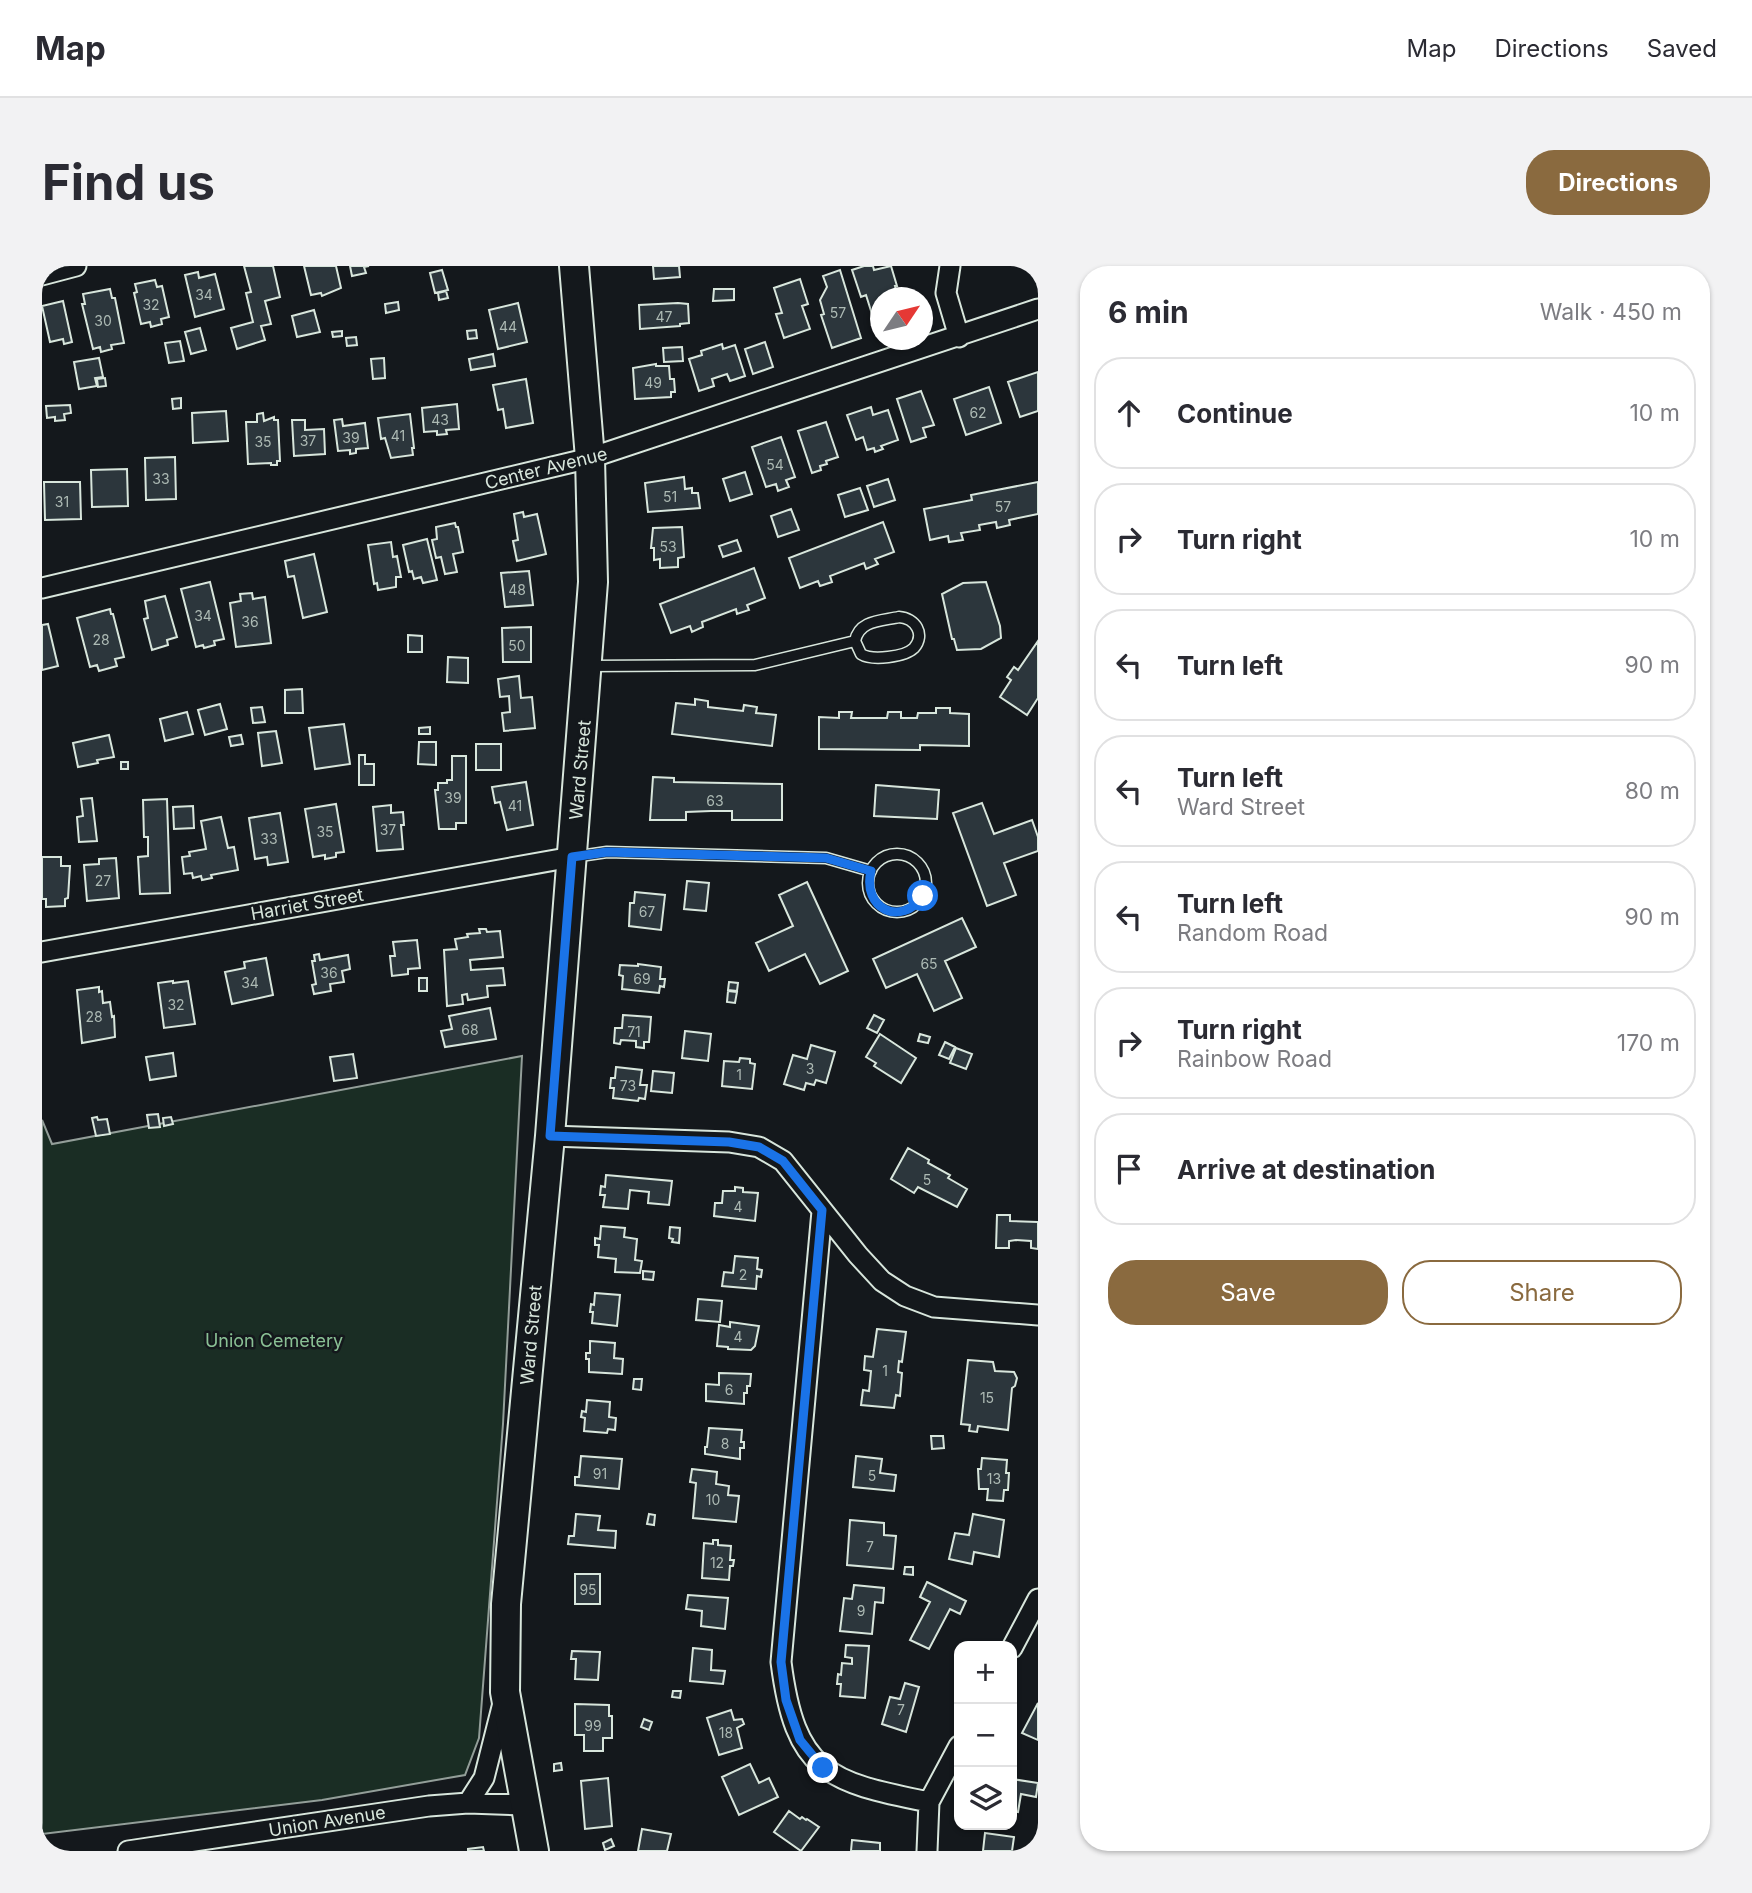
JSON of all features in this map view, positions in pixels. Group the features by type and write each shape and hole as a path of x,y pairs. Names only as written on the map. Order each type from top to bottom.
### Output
{"main road":[{"name":"Ward Street","path":"534,1851 505,1692 506,1604 550,1136 593,582 590,458 574,266"}],"street":[{"path":"42,275 76,266"},
{"path":"950,266 946,293 959,337"},
{"name":"Center Avenue","path":"42,588 590,458 1038,309"},
{"name":"Harriet Street","path":"42,952 572,857"},
{"path":"550,1136 729,1142 759,1147 783,1161 882,1281 905,1296 934,1307 1038,1315"},
{"path":"822,1210 781,1662 786,1700 800,1740 823,1768 850,1784 929,1802"},
{"path":"1016,1641 1038,1599"},
{"name":"Ward Street","path":"468,1803 484,1777 505,1692"},
{"path":"928,1851 929,1802 954,1755"},
{"name":"Union Avenue","path":"128,1851 429,1806 468,1803 526,1805"}],"lane":[{"path":"899,617 912,621 919,633 918,640 910,651 874,659 861,654 855,641 860,628 866,624 899,617"},
{"path":"588,666 755,665 855,641"},
{"path":"572,857 607,852 826,858 871,871"},
{"path":"899,854 910,858 919,864 925,874 923,896 917,905 907,911 885,910 876,903 870,893 871,871 878,862 888,856 899,854"}],"green space":[{"name":"Union Cemetery","path":"522,1056 503,1424 479,1738 465,1775 322,1800 42,1834 42,1120 52,1144"}],"building":[{"path":"244,266 273,266 280,297 265,301 271,324 261,326 265,340 237,349 231,328 253,322 246,293 251,292"},
{"path":"304,266 336,266 341,288 322,296 321,293 311,295"},
{"path":"350,266 369,266 364,267 366,273 352,276"},
{"path":"653,266 679,266 680,277 654,279"},
{"path":"864,266 873,266 874,270 891,266 897,286 870,287 870,308 866,295 861,297 852,270"},
{"path":"442,270 448,290 435,293 430,273"},
{"path":"840,270 861,338 832,348 821,315 824,314 820,300 827,287 823,276"},
{"path":"198,272 199,278 215,274 224,309 195,317 185,275"},
{"path":"800,279 808,304 802,306 810,329 784,338 776,314 782,313 774,288"},
{"path":"155,280 157,287 162,286 169,317 161,319 162,324 151,327 150,322 141,324 134,293 137,292 135,284"},
{"path":"110,289 112,298 115,298 124,343 111,345 112,349 101,352 100,347 93,349 82,304 85,304 83,294"},
{"path":"714,289 734,289 734,300 713,301"},
{"path":"446,291 448,298 439,300 438,293"},
{"path":"63,301 72,342 64,344 63,339 50,342 42,306"},
{"path":"398,302 399,310 386,313 385,304"},
{"path":"518,303 527,342 498,349 489,310"},
{"path":"688,304 689,323 640,329 639,305"},
{"path":"314,310 320,332 297,337 292,316"},
{"path":"200,328 206,350 191,354 185,332"},
{"path":"476,330 477,338 468,339 467,331"},
{"path":"342,331 342,336 333,337 332,332"},
{"path":"356,337 357,345 347,346 346,338"},
{"path":"180,341 184,361 169,363 165,343"},
{"path":"765,342 773,367 753,374 745,349"},
{"path":"722,344 723,349 735,345 745,376 730,381 727,374 712,379 714,386 699,391 689,359 702,355 701,351"},
{"path":"682,347 683,361 664,362 663,348"},
{"path":"493,354 495,366 471,370 469,359"},
{"path":"99,358 103,377 95,378 97,386 79,389 74,362"},
{"path":"384,358 385,378 373,379 371,359"},
{"path":"656,364 669,366 675,392 671,392 671,397 635,399 633,368"},
{"path":"1038,372 1038,411 1020,417 1008,382"},
{"path":"105,378 106,386 98,387 97,379"},
{"path":"526,379 533,423 506,428 503,409 498,410 493,385"},
{"path":"989,387 1001,423 966,435 954,399"},
{"path":"921,391 934,425 923,428 926,437 911,442 897,399"},
{"path":"181,398 181,408 173,409 172,399"},
{"path":"457,404 459,429 446,430 447,434 437,435 437,431 424,432 422,408"},
{"path":"70,405 71,413 64,414 65,420 47,418 46,406"},
{"path":"871,407 873,415 888,410 898,440 881,446 883,449 875,452 874,448 867,450 863,437 856,440 847,415"},
{"path":"226,411 228,441 193,443 192,413"},
{"path":"263,413 264,421 274,417 274,420 278,420 280,461 277,461 277,465 248,464 246,422 257,422 257,414"},
{"path":"410,414 413,455 391,458 385,438 381,439 378,418"},
{"path":"342,419 343,426 365,423 368,448 356,449 356,453 350,454 350,450 338,451 334,420"},
{"path":"292,420 305,420 305,430 324,429 325,454 294,456"},
{"path":"826,422 838,457 826,461 827,464 820,466 821,470 812,473 798,431"},
{"path":"781,437 795,477 786,480 789,487 778,491 776,484 766,487 752,447"},
{"path":"175,457 176,499 146,500 145,458"},
{"path":"127,469 128,506 92,507 91,470"},
{"path":"745,472 752,494 730,501 723,479"},
{"path":"684,477 685,489 692,488 692,493 698,493 700,508 648,512 645,483"},
{"path":"888,479 895,500 874,507 867,486"},
{"path":"44,482 80,482 81,519 45,520"},
{"path":"1038,482 1038,514 1009,520 1010,525 997,528 996,522 979,525 980,530 961,533 963,540 949,542 948,536 930,540 924,509 972,500 971,495"},
{"path":"860,488 868,510 845,517 838,495"},
{"path":"791,509 799,530 778,537 771,516"},
{"path":"523,512 524,517 537,514 546,554 517,561 513,541 518,540 514,514"},
{"path":"883,522 894,552 875,559 878,564 866,569 864,563 830,576 832,582 820,586 818,581 800,588 789,558"},
{"path":"455,523 463,552 453,554 457,572 445,574 441,557 436,558 432,540 437,539 436,527"},
{"path":"682,527 684,557 678,558 678,567 660,568 660,559 654,560 654,548 651,548 653,528"},
{"path":"427,539 437,580 423,583 421,577 414,579 412,571 409,572 403,545"},
{"path":"737,540 741,551 723,557 719,546"},
{"path":"391,542 393,557 397,556 401,577 396,577 396,587 378,590 377,583 374,584 368,545"},
{"path":"314,554 327,612 303,618 294,576 288,577 285,561"},
{"path":"754,568 765,598 747,605 749,610 737,614 736,609 702,622 703,627 692,632 690,626 671,633 660,604"},
{"path":"529,571 533,605 505,607 501,573"},
{"path":"210,582 224,639 214,641 215,645 196,647 181,589"},
{"path":"986,582 1000,626 1001,638 981,649 957,650 942,594 963,583"},
{"path":"252,593 253,599 265,597 271,643 236,647 230,603 241,601 240,594"},
{"path":"165,596 177,637 167,640 168,645 152,650 144,619 148,618 145,601"},
{"path":"110,609 124,657 115,659 117,666 99,671 97,665 90,667 77,618"},
{"path":"48,624 58,666 42,670 42,625"},
{"path":"531,627 531,662 503,662 502,628"},
{"path":"408,635 422,636 422,652 408,652"},
{"path":"1038,641 1038,698 1027,715 1000,697 1011,680 1007,677 1014,667 1018,670"},
{"path":"448,657 468,658 468,683 447,682"},
{"path":"519,676 521,698 532,697 535,728 504,731 502,713 510,712 509,696 500,697 498,679"},
{"path":"302,689 303,713 285,713 285,690"},
{"path":"695,699 708,701 708,707 743,711 744,705 757,707 756,713 776,715 772,746 672,734 676,703 695,705"},
{"path":"220,704 227,729 205,735 198,710"},
{"path":"262,707 265,722 253,723 251,708"},
{"path":"936,708 950,708 950,713 969,714 969,746 920,745 920,750 819,749 819,717 839,718 839,712 852,712 851,718 887,718 888,712 901,712 901,718 917,718 918,713 936,713"},
{"path":"187,712 193,734 165,741 160,719"},
{"path":"344,724 350,764 315,769 309,728"},
{"path":"430,727 430,734 419,734 419,728"},
{"path":"276,731 282,763 262,766 258,733"},
{"path":"109,735 114,757 78,767 73,743"},
{"path":"241,735 243,744 231,746 229,737"},
{"path":"419,742 436,742 436,765 418,764"},
{"path":"476,744 501,744 501,770 476,770"},
{"path":"359,755 365,755 365,764 374,764 374,785 359,785"},
{"path":"452,756 466,756 466,823 456,823 456,829 439,829 435,790 438,790 438,783 452,780"},
{"path":"121,762 128,762 128,769 121,769"},
{"path":"653,777 674,778 674,782 782,784 782,820 732,820 732,811 711,811 686,812 686,820 650,820"},
{"path":"526,782 533,825 507,830 500,802 495,803 492,787"},
{"path":"876,785 939,790 937,819 874,816"},
{"path":"92,798 97,841 79,842 77,817 83,816 81,799"},
{"path":"167,799 170,893 140,894 138,857 148,856 148,837 144,837 143,800"},
{"path":"982,803 994,834 1032,820 1038,837 1038,851 1004,863 1016,895 987,906 953,813"},
{"path":"336,804 344,852 325,859 325,855 313,857 305,809"},
{"path":"391,805 391,813 403,812 403,849 377,851 373,807"},
{"path":"193,806 194,828 174,829 173,807"},
{"path":"280,813 288,862 268,865 267,857 255,859 249,818"},
{"path":"221,817 228,848 234,847 238,870 211,875 212,878 202,880 201,876 193,878 192,873 184,874 182,857 190,856 189,852 206,849 201,821"},
{"path":"42,857 61,857 61,866 70,866 65,906 46,907 46,899 42,899"},
{"path":"116,858 119,898 87,901 84,865 99,864 99,859"},
{"path":"687,881 709,883 706,911 684,909"},
{"path":"807,882 848,971 820,984 805,954 769,971 756,943 793,926 779,895"},
{"path":"635,892 665,895 661,930 629,926 630,903 634,903"},
{"path":"962,918 976,947 945,961 962,998 934,1011 917,974 886,988 873,959"},
{"path":"479,929 486,929 487,932 500,931 503,957 470,960 471,970 503,968 505,985 487,986 488,997 468,1000 467,994 462,995 463,1004 447,1006 444,950 457,949 455,939 480,933"},
{"path":"417,940 420,968 408,969 408,974 392,976 390,956 395,956 393,942"},
{"path":"319,954 320,960 348,955 350,969 342,971 344,982 330,984 331,991 314,994 312,985 316,984 312,961 315,961 314,955"},
{"path":"266,958 273,995 232,1004 225,972 245,968 244,962"},
{"path":"620,965 661,967 660,979 665,979 664,987 660,986 659,993 622,989"},
{"path":"419,978 427,978 427,991 419,991"},
{"path":"188,981 195,1024 164,1028 158,983"},
{"path":"729,982 738,983 737,991 728,990"},
{"path":"99,987 103,1003 110,1002 115,1037 82,1043 77,990"},
{"path":"728,991 737,992 735,1003 727,1002"},
{"path":"490,1008 496,1039 445,1047 441,1031 452,1029 449,1016"},
{"path":"623,1015 651,1017 649,1042 644,1042 644,1048 636,1047 636,1041 621,1040 620,1044 614,1043 615,1028 622,1028"},
{"path":"874,1015 884,1020 877,1033 867,1028"},
{"path":"685,1031 711,1034 708,1061 682,1058"},
{"path":"880,1034 916,1058 901,1083 874,1066 876,1063 866,1057"},
{"path":"920,1034 930,1037 928,1043 918,1041"},
{"path":"945,1042 955,1047 949,1059 939,1055"},
{"path":"811,1045 835,1052 826,1083 816,1080 814,1085 806,1083 804,1090 784,1084 793,1055 807,1059"},
{"path":"956,1048 972,1054 966,1069 950,1063"},
{"path":"173,1053 176,1076 150,1080 146,1057"},
{"path":"353,1054 357,1078 334,1081 330,1057"},
{"path":"740,1058 750,1059 750,1063 755,1064 752,1089 722,1086 724,1061 739,1062"},
{"path":"616,1067 642,1070 640,1085 647,1085 645,1099 639,1098 638,1101 613,1098 614,1088 610,1088"},
{"path":"653,1071 674,1073 672,1093 651,1091"},
{"path":"158,1114 160,1127 149,1128 147,1115"},
{"path":"97,1117 98,1120 107,1119 110,1134 96,1136 92,1118"},
{"path":"171,1117 173,1124 164,1126 163,1118"},
{"path":"908,1148 929,1160 928,1163 950,1175 948,1178 967,1189 957,1207 918,1187 914,1193 891,1179"},
{"path":"606,1175 672,1181 669,1205 648,1203 649,1192 630,1190 628,1209 603,1207 605,1195 600,1195 601,1186 605,1187"},
{"path":"735,1187 743,1188 743,1192 758,1193 755,1221 714,1216 715,1203 722,1203 723,1191 735,1191"},
{"path":"997,1215 1010,1215 1010,1221 1038,1222 1038,1249 1031,1248 1031,1241 1016,1240 1009,1241 1009,1248 996,1248"},
{"path":"601,1226 625,1228 624,1237 637,1239 635,1260 642,1261 640,1273 615,1272 616,1259 598,1257 599,1245 595,1245 595,1238 600,1239"},
{"path":"670,1227 680,1228 679,1243 672,1242 673,1239 669,1238"},
{"path":"735,1256 758,1258 757,1269 762,1270 761,1277 757,1276 756,1289 722,1286 724,1272 733,1273"},
{"path":"643,1271 654,1272 653,1280 643,1279"},
{"path":"595,1293 620,1295 617,1326 592,1323 593,1312 590,1312"},
{"path":"698,1299 722,1301 720,1322 696,1320"},
{"path":"730,1322 759,1326 755,1346 751,1350 717,1346 719,1325 730,1327"},
{"path":"877,1329 906,1332 902,1362 899,1361 898,1372 902,1373 900,1396 896,1395 894,1408 861,1405 863,1390 869,1391 871,1371 864,1370 865,1356 873,1357"},
{"path":"590,1341 615,1343 614,1358 623,1359 622,1374 589,1372 586,1353 590,1353"},
{"path":"968,1360 993,1362 995,1371 1014,1372 1017,1378 1012,1388 1008,1430 978,1426 977,1432 969,1431 970,1425 961,1424"},
{"path":"719,1373 751,1374 750,1386 747,1386 747,1393 744,1393 744,1404 706,1401 706,1384 719,1385"},
{"path":"634,1379 642,1379 641,1390 633,1389"},
{"path":"587,1400 610,1402 609,1417 616,1418 615,1430 608,1429 607,1433 584,1431 585,1418 581,1417 582,1411 586,1412"},
{"path":"709,1428 742,1430 741,1442 744,1442 744,1448 740,1448 740,1459 705,1454"},
{"path":"931,1436 943,1436 944,1448 932,1449"},
{"path":"581,1456 622,1459 619,1489 575,1485 575,1477 579,1477"},
{"path":"856,1456 882,1459 880,1473 896,1475 894,1491 853,1487"},
{"path":"982,1458 1007,1460 1008,1490 1004,1490 1003,1501 987,1500 988,1489 979,1489 978,1469 981,1469"},
{"path":"692,1469 717,1472 716,1484 729,1486 728,1495 739,1496 736,1522 693,1518 696,1483 690,1482"},
{"path":"576,1514 600,1516 598,1530 616,1531 615,1548 568,1544 569,1536 574,1536"},
{"path":"649,1514 655,1515 654,1525 647,1524"},
{"path":"973,1514 1004,1520 999,1557 974,1552 972,1564 949,1559 955,1533 969,1535"},
{"path":"850,1520 884,1523 884,1535 896,1536 893,1569 847,1565"},
{"path":"713,1540 718,1540 718,1545 731,1546 730,1560 734,1560 733,1566 730,1566 729,1580 702,1578 704,1543 713,1544"},
{"path":"905,1567 913,1567 913,1575 904,1574"},
{"path":"575,1574 600,1574 600,1604 575,1604"},
{"path":"927,1582 966,1601 960,1614 950,1609 929,1649 910,1640 930,1602 920,1597"},
{"path":"854,1585 884,1588 883,1603 875,1602 872,1634 840,1631 844,1598 852,1599"},
{"path":"688,1595 728,1598 725,1629 701,1626 702,1611 686,1609"},
{"path":"846,1645 869,1646 865,1698 840,1696 841,1684 837,1684 842,1663 852,1664 852,1658 845,1657"},
{"path":"693,1648 712,1650 711,1670 725,1671 723,1684 690,1681"},
{"path":"572,1651 600,1652 598,1680 575,1679 576,1659 571,1659"},
{"path":"905,1683 919,1687 906,1732 882,1724 890,1697 900,1699"},
{"path":"673,1691 681,1691 680,1698 672,1697"},
{"path":"1038,1703 1038,1740 1022,1733"},
{"path":"575,1704 609,1705 612,1738 603,1738 603,1751 584,1751 584,1735 575,1735"},
{"path":"731,1710 734,1720 742,1719 744,1724 737,1728 742,1748 719,1755 707,1718"},
{"path":"644,1719 652,1722 649,1730 641,1727"},
{"path":"561,1763 562,1770 554,1771 554,1764"},
{"path":"750,1764 759,1783 769,1778 778,1797 739,1815 722,1777"},
{"path":"608,1778 612,1826 585,1829 581,1781"},
{"path":"1017,1780 1038,1783 1036,1797 1021,1794 1018,1812"},
{"path":"789,1811 819,1827 801,1851 774,1832"},
{"path":"642,1829 671,1834 667,1851 638,1851"},
{"path":"985,1833 1014,1837 1012,1851 983,1851"},
{"path":"611,1839 614,1846 605,1850 603,1843"},
{"path":"852,1840 880,1843 880,1851 851,1851"},
{"path":"483,1847 484,1851 468,1851 468,1849"}],"route":[{"path":"823,1768 800,1740 786,1700 781,1662 822,1210 783,1161 759,1147 729,1142 550,1136 572,857 607,852 826,858 871,871 870,893 876,903 885,910 907,911 917,905 923,896"}]}
